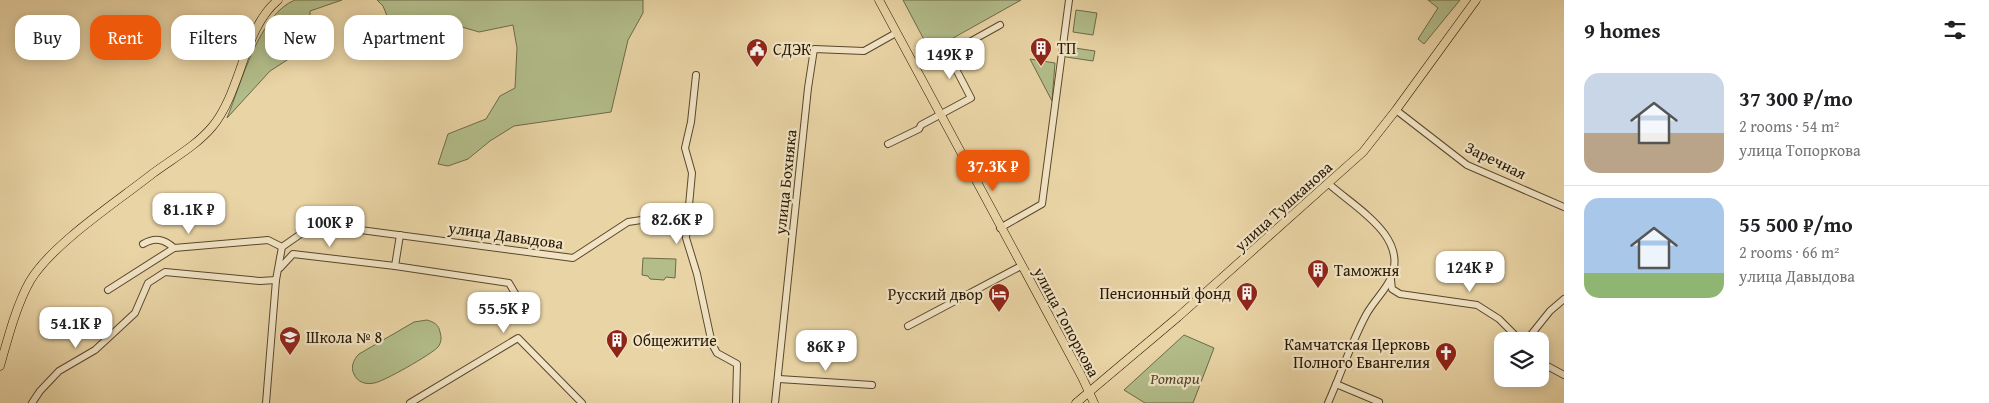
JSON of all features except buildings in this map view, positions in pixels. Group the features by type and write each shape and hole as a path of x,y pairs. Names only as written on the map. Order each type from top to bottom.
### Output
{"main road":[{"path":"0,366 22,298 35,274 66,242 211,127 228,100 260,22 278,0"},
{"name":"улица Топоркова","path":"878,0 1094,403"},
{"name":"улица Тушканова","path":"1076,403 1329,184 1363,152 1476,0"}],"street":[{"path":"1000,228 1042,204 1070,0"},
{"path":"888,144 919,129 972,98 948,54 1000,26"},
{"name":"улица Бохняка","path":"775,403 808,88 814,50 864,51 896,33"},
{"path":"696,75 691,122 685,148 692,173 686,238 697,274 712,344 716,353 737,364 736,403"},
{"name":"Заречная","path":"1396,110 1467,165 1564,207"},
{"path":"1328,403 1366,314 1390,280 1396,261 1388,240 1377,225 1329,184"},
{"name":"улица Давыдова","path":"282,247 315,224 574,258 628,222 648,219 687,222"},
{"path":"395,266 400,235"},
{"path":"143,244 152,238 166,241 174,248"},
{"path":"108,290 174,248 268,240 282,247 280,268 276,280 266,403"},
{"path":"280,268 293,254 395,266 509,283 519,300"},
{"name":"улица Топоркова","path":"908,326 1021,266"},
{"path":"32,403 59,370 95,350 135,313 148,284 165,272 260,281 276,280"},
{"path":"1390,280 1392,289 1400,294 1477,305 1499,319 1512,332"},
{"path":"1533,332 1550,311 1564,299"},
{"path":"410,403 518,338 582,403"},
{"path":"1549,367 1564,376"},
{"path":"779,379 872,386"},
{"path":"1336,384 1379,402"}],"green space":[{"path":"295,0 342,0 310,11 310,15 276,15 282,8"},
{"path":"377,0 643,0 643,13 628,40 611,112 514,126 490,141 468,159 448,166 438,164 448,134 486,119 500,96 515,88 517,48 513,25 479,32 463,27 463,15 387,15 383,6"},
{"path":"903,0 1021,0 930,51"},
{"path":"1428,0 1460,0 1424,44 1418,39 1438,8"},
{"path":"1076,10 1097,13 1093,35 1073,32"},
{"path":"265,29 265,60 287,60 270,71 227,118 249,60 255,60 255,48"},
{"path":"1068,47 1095,51 1093,61 1066,57"},
{"path":"1030,59 1055,63 1052,101"},
{"path":"643,258 676,259 675,278 666,277 664,280 650,279 648,276 642,275"},
{"path":"427,320 437,326 441,334 440,344 434,351 387,378 374,383 368,384 355,377 353,366 359,354 414,322"},
{"name":"Ротари","path":"1184,335 1214,348 1193,403 1145,403 1124,390"}],"place":[{"name":"ТП","path":"1041,67"},
{"name":"СДЭК","path":"757,68"},
{"name":"Таможня","path":"1318,289"},
{"name":"Пенсионный фонд","path":"1247,312"},
{"name":"Русский двор","path":"999,313"},
{"name":"Школа № 8","path":"290,356"},
{"name":"Общежитие","path":"617,359"},
{"name":"Камчатская Церковь Полного Евангелия","path":"1446,372"}]}
